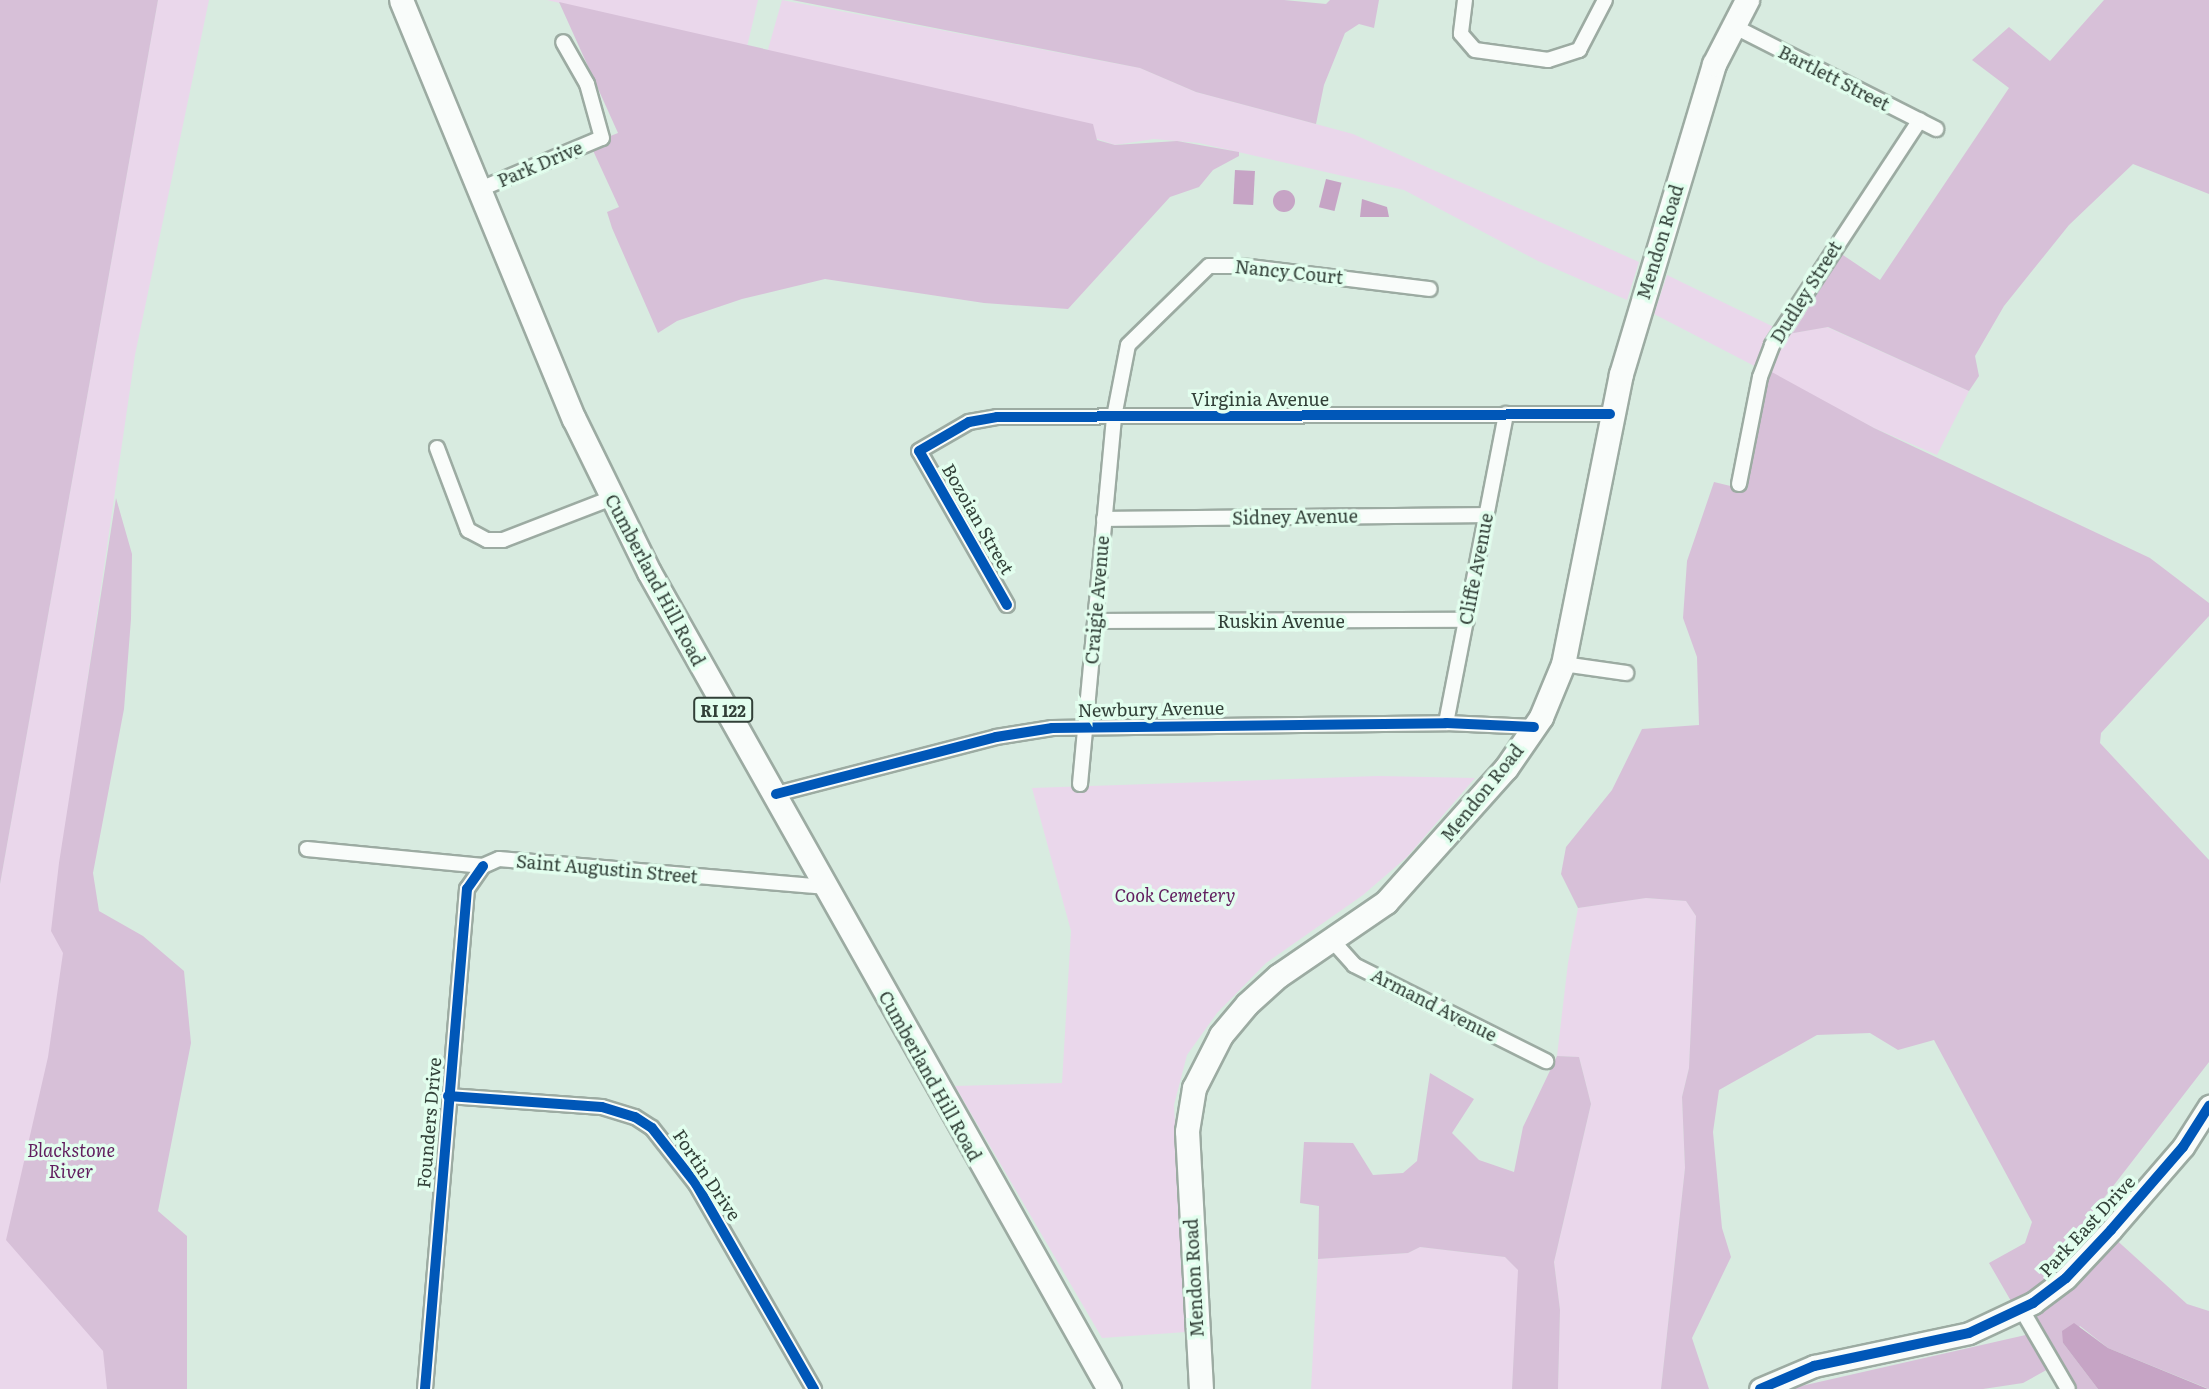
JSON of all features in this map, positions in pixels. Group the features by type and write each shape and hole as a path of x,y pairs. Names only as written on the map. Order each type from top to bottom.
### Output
{"main road":[{"name":"Cumberland Hill Road","path":"401,0 478,190 612,498 727,716 776,794 824,887 1109,1389"},
{"name":"Mendon Road","path":"1200,1389 1187,1131 1194,1088 1221,1035 1247,1004 1330,938 1386,902 1506,768 1534,727 1563,664 1609,414 1714,64 1747,0"}],"street":[{"path":"1465,0 1461,34 1475,50 1548,60 1579,50 1605,0"},
{"name":"Bartlett Street","path":"1733,26 1936,129"},
{"name":"Park Drive","path":"478,190 603,138 587,84 563,42"},
{"name":"Dudley Street","path":"1739,484 1760,377 1772,345 1920,120"},
{"name":"Nancy Court","path":"1114,417 1128,345 1209,266 1256,267 1430,289"},
{"name":"Cliffe Avenue","path":"1446,723 1506,414"},
{"name":"Virginia Avenue","path":"919,451 980,419 1609,414"},
{"name":"Craigie Avenue","path":"1080,784 1114,417"},
{"path":"437,448 468,530 487,540 503,540 612,498"},
{"name":"Bozoian Street","path":"919,451 1007,605"},
{"name":"Sidney Avenue","path":"1104,519 1486,515"},
{"name":"Ruskin Avenue","path":"1096,621 1467,620"},
{"path":"1563,664 1626,673"},
{"name":"Newbury Avenue","path":"776,794 996,737 1086,726 1446,723 1534,727"},
{"name":"Saint Augustin Street","path":"307,849 483,866 499,859 824,887"},
{"name":"Founders Drive","path":"425,1389 467,889 483,866"},
{"name":"Armand Avenue","path":"1330,938 1354,965 1546,1061"},
{"name":"Fortin Drive","path":"448,1096 602,1107 635,1117 652,1128 696,1184 814,1389"},
{"name":"Park East Drive","path":"1760,1389 1814,1366 1969,1333 2022,1310 2056,1287 2086,1258 2183,1147 2209,1106"},
{"path":"2022,1310 2068,1389"}],"green space":[{"path":"0,0 158,0 0,884"},
{"name":"Blackstone River","path":"158,0 209,0 135,355 53,916 162,991 115,1389 0,1389 0,884"},
{"path":"547,0 758,0 747,47"},
{"path":"782,0 1140,68 1196,92 1353,134 1639,262 1627,300 1538,261 1404,190 1199,143 1154,139 1115,145 1005,107 767,53"},
{"path":"792,0 1284,0 1326,4 1330,0 1379,0 1374,28 1359,24 1345,33 1324,85 1316,124 1196,92 1140,68"},
{"path":"2104,0 2209,0 2209,194 2133,164 2069,225 2004,306 1975,356 1979,376 1969,391 1828,327 1788,334 1837,251 1880,280 2009,88 1972,60 2009,27 2050,61"},
{"path":"559,2 1093,124 1097,140 1115,145 1177,141 1239,152 1239,156 1213,170 1199,187 1170,197 1068,309 984,303 825,279 742,299 677,321 658,333 612,228 607,212 619,207 590,144 618,133"},
{"path":"1667,275 1788,334 1827,327 1969,391 1937,455 1874,428 1654,314"},
{"path":"1770,371 1874,428 2150,558 2209,603 2209,616 2101,733 2100,743 2209,860 2209,1062 2090,1216 2187,1304 2209,1311 2209,1389 2108,1348 2080,1326 2063,1343 2098,1389 2060,1389 2050,1368 2023,1383 1983,1389 1788,1389 2030,1334 1989,1263 2025,1243 2032,1222 1934,1040 1898,1050 1870,1033 1817,1035 1719,1090 1713,1132 1722,1228 1731,1257 1692,1338 1709,1389 1661,1389 1685,1168 1682,1097 1689,1068 1696,916 1686,901 1646,898 1578,908 1561,874 1566,847 1612,790 1642,729 1699,725 1697,657 1683,618 1687,561 1714,482 1747,490"},
{"name":"Blackstone River","path":"116,498 132,554 131,619 124,709 93,873 99,911 143,936 184,971 191,1043 158,1211 187,1236 187,1389 107,1389 103,1351 6,1240 48,1057 63,953 51,931 59,863"},
{"name":"Cook Cemetery","path":"1378,776 1475,778 1407,857 1363,895 1266,963 1217,1013 1187,1055 1174,1105 1186,1332 1102,1338 955,1086 1062,1083 1071,931 1032,788"},
{"path":"1645,898 1686,901 1696,916 1689,1068 1682,1097 1685,1168 1661,1389 1558,1389 1560,1310 1554,1262 1591,1104 1579,1057 1557,1056 1568,963 1578,908"},
{"path":"1557,1056 1579,1057 1591,1104 1554,1262 1560,1310 1558,1389 1512,1389 1518,1270 1505,1257 1420,1247 1408,1253 1318,1259 1319,1206 1300,1203 1304,1142 1353,1143 1373,1175 1403,1173 1417,1161 1430,1073 1474,1099 1452,1133 1479,1160 1514,1172 1523,1127"},
{"path":"1420,1247 1505,1257 1519,1270 1512,1389 1311,1389 1318,1259 1408,1253"}],"shaded area":[{"path":"1235,170 1255,171 1253,205 1233,204"},
{"path":"1326,179 1342,183 1335,211 1319,207"},
{"path":"1284,190 1294,197 1295,201 1288,211 1284,212 1274,205 1273,201 1280,191"},
{"path":"1362,199 1387,207 1389,217 1360,217"},
{"path":"2074,1323 2108,1348 2208,1389 2098,1389 2063,1343 2062,1331"}],"cycle path":[{"path":"1007,605 919,451 969,422 997,417 1610,414"},
{"path":"776,794 996,737 1052,728 1446,723 1534,727"},
{"path":"425,1389 467,889 483,866"},
{"path":"448,1096 602,1107 635,1117 652,1128 696,1184 814,1389"},
{"path":"1760,1389 1814,1366 1969,1333 2033,1303 2066,1278 2111,1230 2183,1147 2209,1106"}]}
